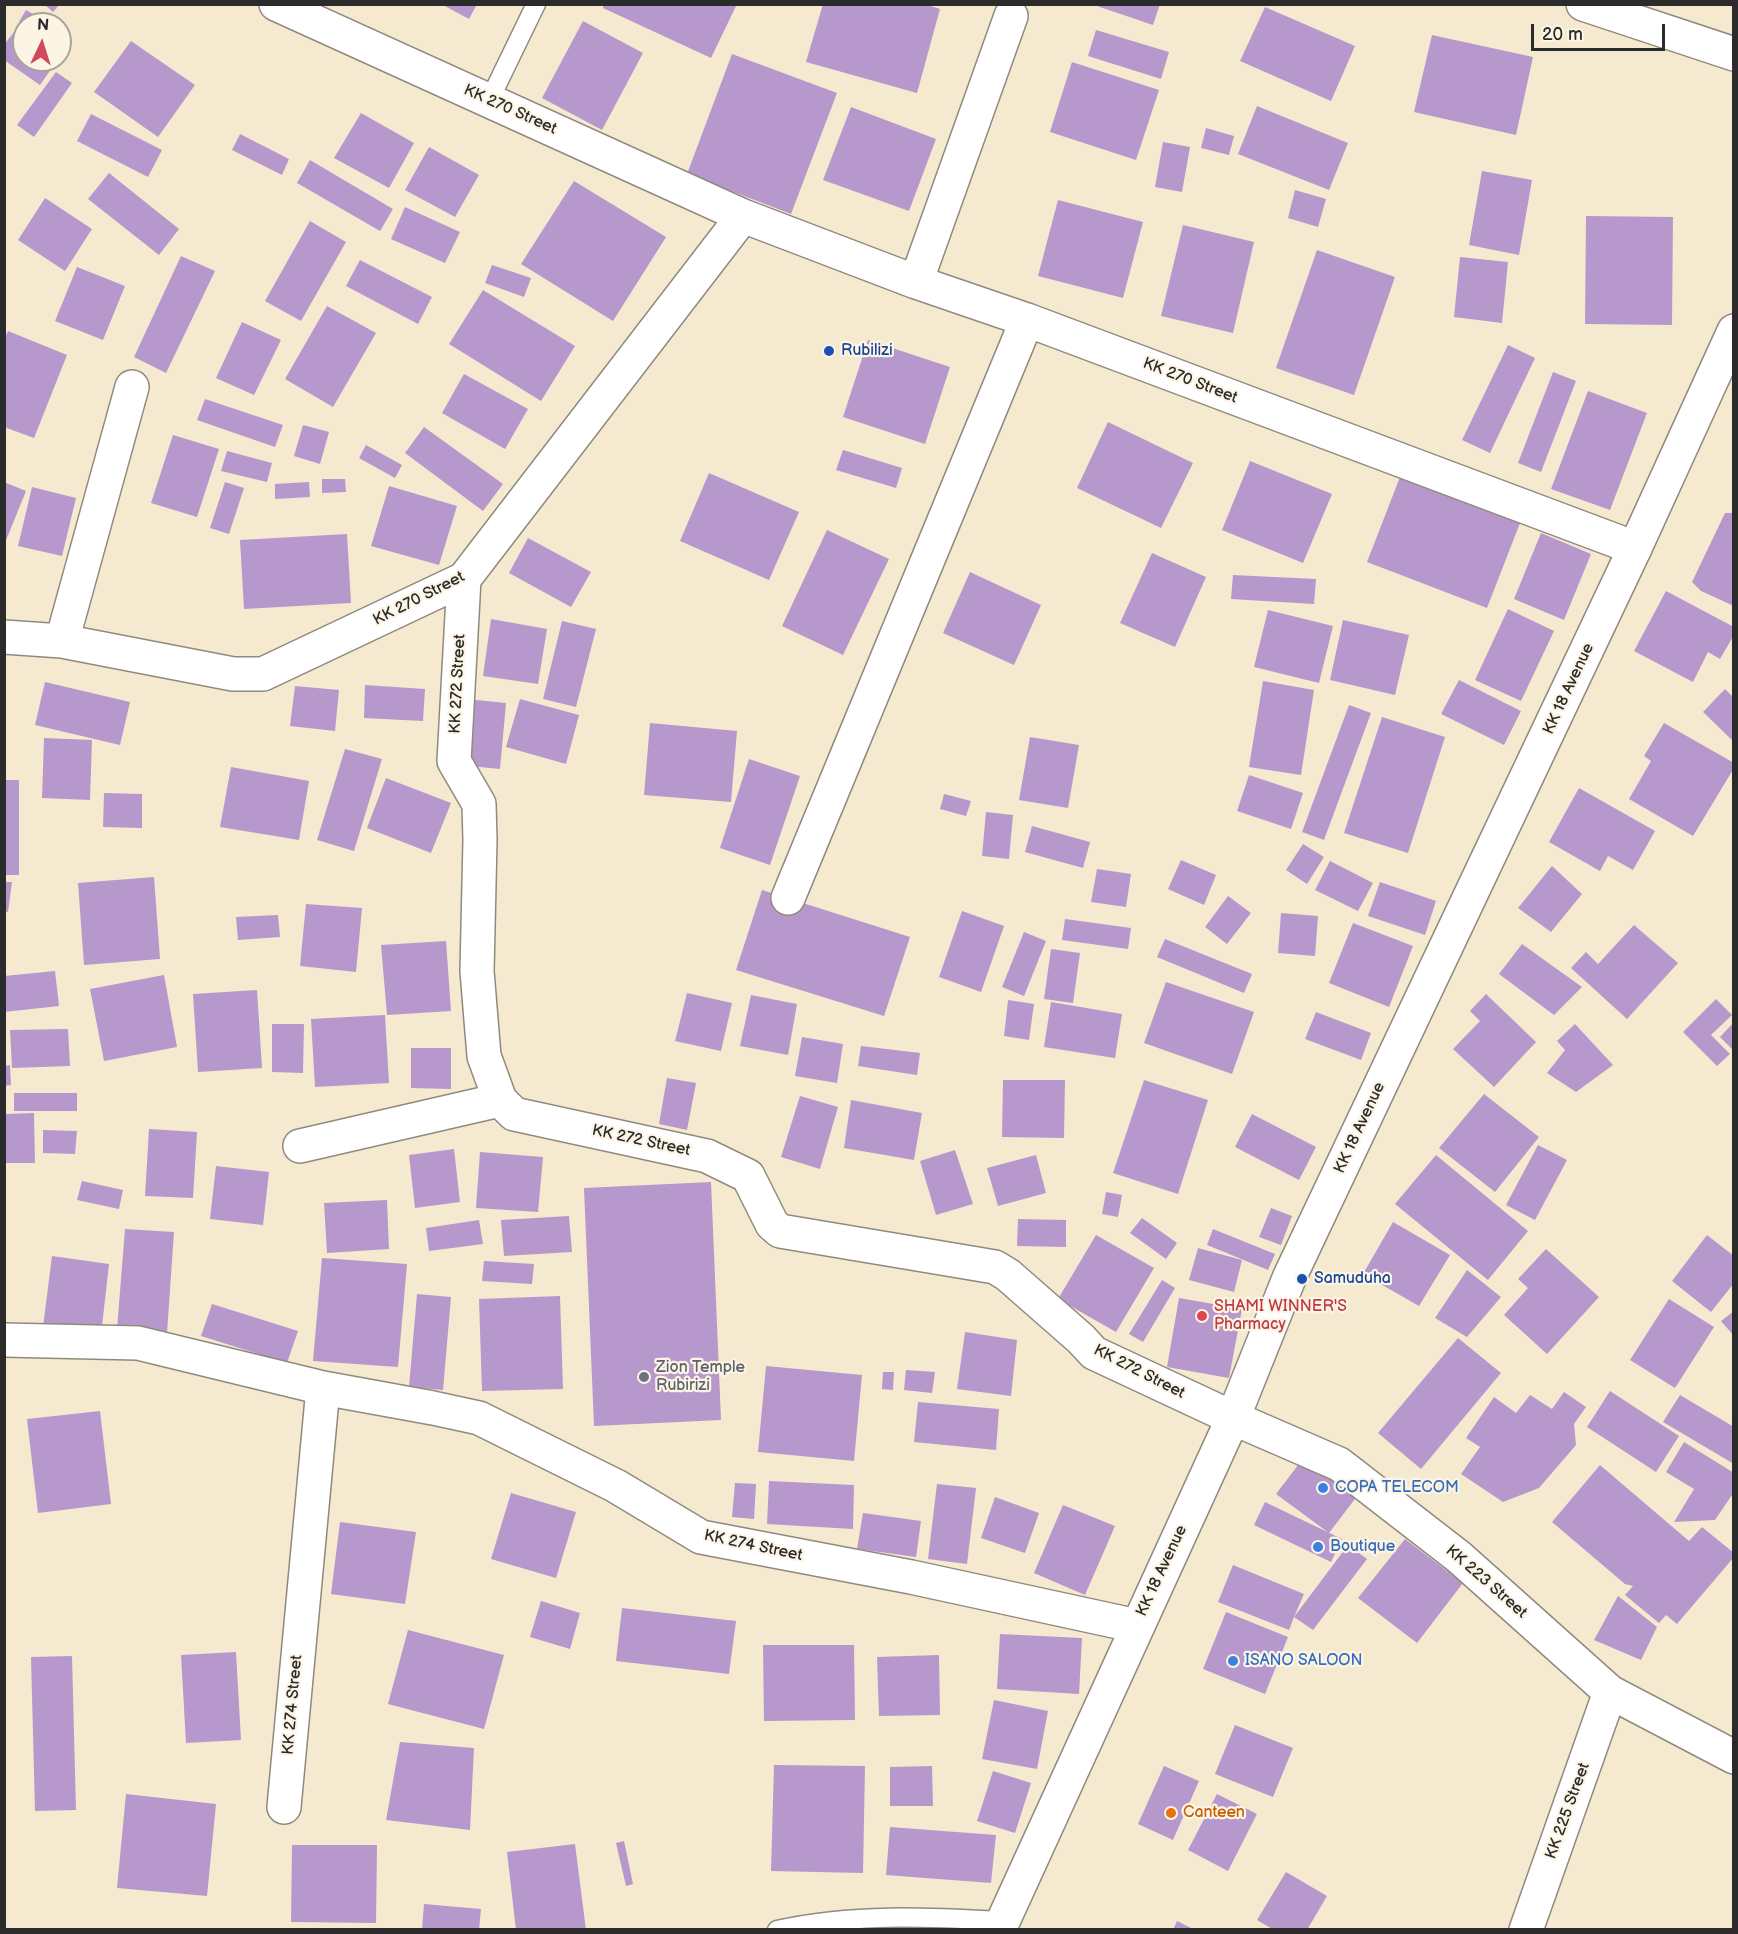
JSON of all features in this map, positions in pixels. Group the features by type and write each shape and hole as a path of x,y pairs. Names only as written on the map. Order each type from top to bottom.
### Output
{"street":[{"name":"KK 270 Street","path":"276,4 743,216 1635,548"},
{"path":"1583,4 1734,54"},
{"path":"916,282 1011,16"},
{"name":"KK 270 Street","path":"4,637 62,641 233,674 263,674 464,579 743,216"},
{"path":"788,898 1027,320"},
{"name":"KK 18 Avenue","path":"1001,1925 1233,1418 1290,1276 1635,548 1734,331"},
{"path":"62,641 132,387"},
{"name":"KK 272 Street","path":"464,579 454,761 479,804 478,982 484,1056 500,1100 514,1114 707,1156 748,1176 772,1224 780,1231 995,1267 1008,1275 1094,1353 1233,1418"},
{"path":"300,1146 500,1100"},
{"name":"KK 274 Street","path":"4,1340 138,1343 323,1388 479,1418 616,1486 701,1537 911,1577 1137,1626"},
{"name":"KK 274 Street","path":"284,1807 323,1388"},
{"name":"KK 223 Street","path":"1233,1418 1339,1464 1459,1557 1610,1692 1734,1757"},
{"name":"KK 225 Street","path":"1526,1929 1610,1692"}],"lane":[{"path":"489,100 536,4"},
{"path":"777,1929 853,1918 906,1916 1001,1925"}],"building":[{"path":"44,4 60,4 53,12"},
{"path":"441,4 477,4 469,19"},
{"path":"604,4 737,4 711,58 603,8"},
{"path":"823,4 924,4 940,9 917,93 806,62"},
{"path":"1091,4 1160,4 1153,25"},
{"path":"1265,7 1355,46 1331,101 1240,61"},
{"path":"583,21 643,53 602,130 542,98"},
{"path":"1096,30 1169,52 1161,79 1088,56"},
{"path":"12,35 12,66 4,60 4,45"},
{"path":"1432,35 1533,57 1516,135 1414,112"},
{"path":"131,41 195,85 158,137 94,92"},
{"path":"732,54 837,93 791,214 687,174"},
{"path":"1072,62 1159,90 1136,160 1050,132"},
{"path":"21,72 49,72 40,85"},
{"path":"56,72 72,83 34,137 17,125"},
{"path":"1257,106 1348,143 1329,190 1238,154"},
{"path":"851,107 936,139 909,211 823,180"},
{"path":"361,113 414,143 389,188 334,158"},
{"path":"91,114 162,150 148,177 77,141"},
{"path":"1206,128 1234,136 1229,155 1201,148"},
{"path":"240,134 289,159 282,175 232,150"},
{"path":"1163,142 1190,147 1182,192 1155,187"},
{"path":"429,147 479,175 455,217 405,190"},
{"path":"310,160 393,209 380,231 297,183"},
{"path":"1482,171 1532,180 1519,255 1469,245"},
{"path":"109,173 179,229 159,255 88,199"},
{"path":"574,181 666,237 613,321 521,264"},
{"path":"1295,190 1326,199 1318,227 1288,218"},
{"path":"45,198 92,229 65,271 18,240"},
{"path":"1058,200 1143,222 1123,298 1038,276"},
{"path":"405,207 460,232 445,263 391,239"},
{"path":"1586,216 1673,217 1672,325 1585,324"},
{"path":"310,221 346,242 301,321 265,301"},
{"path":"1183,225 1254,242 1233,333 1161,316"},
{"path":"1317,250 1395,277 1354,395 1276,368"},
{"path":"181,256 215,271 166,373 134,357"},
{"path":"1460,257 1508,262 1502,323 1454,317"},
{"path":"360,260 432,297 418,324 346,286"},
{"path":"492,265 531,278 524,297 485,283"},
{"path":"77,267 125,286 103,340 55,321"},
{"path":"483,290 575,346 541,401 449,344"},
{"path":"327,306 376,333 333,407 285,379"},
{"path":"242,322 281,340 254,395 216,378"},
{"path":"8,331 67,355 34,438 4,427 4,340"},
{"path":"868,340 950,367 925,444 843,417"},
{"path":"1508,345 1535,358 1490,453 1462,440"},
{"path":"1553,372 1576,381 1541,472 1518,463"},
{"path":"464,374 528,409 505,449 442,413"},
{"path":"1588,391 1647,413 1610,510 1551,489"},
{"path":"205,399 283,425 275,447 197,420"},
{"path":"1108,422 1193,463 1161,528 1077,488"},
{"path":"303,425 329,432 320,464 294,456"},
{"path":"424,427 503,484 483,511 405,453"},
{"path":"173,435 219,449 197,517 151,503"},
{"path":"366,445 402,465 395,478 359,458"},
{"path":"843,450 902,468 896,488 836,470"},
{"path":"227,451 272,463 267,482 221,471"},
{"path":"1250,461 1332,494 1303,563 1222,530"},
{"path":"709,473 799,512 769,580 680,541"},
{"path":"1400,477 1520,523 1487,608 1367,562"},
{"path":"322,479 345,479 346,492 322,493"},
{"path":"4,482 26,491 5,543 4,543"},
{"path":"225,482 244,488 229,534 210,528"},
{"path":"309,482 310,497 275,499 275,484"},
{"path":"389,486 457,506 439,565 371,546"},
{"path":"32,487 76,498 62,556 18,546"},
{"path":"1725,513 1734,513 1734,606 1701,591 1692,582"},
{"path":"827,530 889,559 843,655 782,626"},
{"path":"1541,533 1591,554 1564,620 1514,599"},
{"path":"347,534 351,603 244,609 240,540"},
{"path":"528,538 591,572 571,607 509,573"},
{"path":"1152,553 1206,577 1175,647 1120,623"},
{"path":"970,572 1041,605 1014,665 943,633"},
{"path":"1233,575 1316,579 1314,604 1231,599"},
{"path":"1666,591 1734,627 1734,635 1720,659 1708,652 1693,682 1634,651"},
{"path":"1508,609 1554,631 1521,701 1475,680"},
{"path":"1268,610 1333,626 1319,683 1254,667"},
{"path":"491,619 547,629 538,684 483,676"},
{"path":"1343,620 1409,635 1395,695 1330,680"},
{"path":"562,621 596,629 576,707 543,699"},
{"path":"1459,680 1521,711 1504,745 1441,714"},
{"path":"1263,681 1314,690 1301,775 1249,767"},
{"path":"45,682 130,702 120,745 35,725"},
{"path":"365,685 425,689 423,721 364,718"},
{"path":"295,686 339,690 335,731 290,726"},
{"path":"1725,689 1734,698 1734,742 1703,712"},
{"path":"466,699 506,703 500,769 460,765"},
{"path":"520,699 579,715 566,764 506,747"},
{"path":"1349,705 1371,713 1324,840 1302,832"},
{"path":"1382,717 1445,737 1408,853 1344,833"},
{"path":"650,723 737,731 731,802 644,795"},
{"path":"1664,723 1734,763 1734,768 1693,836 1629,799 1651,761 1644,756"},
{"path":"1030,737 1079,745 1068,808 1019,800"},
{"path":"44,738 92,740 90,800 42,798"},
{"path":"345,749 382,759 354,851 317,840"},
{"path":"749,759 800,776 770,865 720,848"},
{"path":"231,767 309,781 299,840 220,827"},
{"path":"1249,775 1303,793 1291,829 1237,811"},
{"path":"386,778 451,803 431,853 367,828"},
{"path":"4,780 19,780 19,875 4,875"},
{"path":"1579,788 1655,831 1633,870 1608,856 1600,871 1549,842"},
{"path":"104,793 142,794 142,828 103,827"},
{"path":"944,794 971,801 966,816 940,809"},
{"path":"986,812 1013,815 1009,859 982,856"},
{"path":"1032,826 1090,842 1083,868 1025,852"},
{"path":"1303,844 1324,857 1307,884 1286,870"},
{"path":"1181,860 1216,875 1204,905 1168,889"},
{"path":"1330,861 1373,883 1358,911 1315,890"},
{"path":"1552,866 1582,894 1551,932 1518,908"},
{"path":"1097,869 1131,874 1126,907 1091,902"},
{"path":"154,877 160,959 84,965 78,883"},
{"path":"4,882 12,882 8,912 4,911"},
{"path":"1380,882 1436,901 1425,935 1368,916"},
{"path":"762,890 910,937 884,1016 736,970"},
{"path":"1228,896 1251,913 1227,944 1205,927"},
{"path":"306,904 362,908 356,972 300,966"},
{"path":"962,911 1004,926 981,992 939,977"},
{"path":"1281,913 1318,916 1315,956 1278,953"},
{"path":"278,915 280,937 238,940 236,917"},
{"path":"1065,919 1131,928 1128,949 1062,940"},
{"path":"1353,923 1413,946 1389,1007 1329,983"},
{"path":"1634,925 1678,963 1627,1019 1571,968 1586,952 1598,964"},
{"path":"1024,932 1046,941 1024,996 1002,987"},
{"path":"1165,939 1252,974 1244,993 1157,957"},
{"path":"446,941 451,1011 387,1015 381,945"},
{"path":"1522,944 1582,987 1554,1015 1499,974"},
{"path":"1051,949 1080,953 1073,1003 1044,999"},
{"path":"55,971 59,1006 4,1012 4,976"},
{"path":"164,975 177,1047 104,1061 90,989"},
{"path":"1166,982 1254,1012 1232,1074 1144,1043"},
{"path":"257,990 262,1068 198,1072 193,994"},
{"path":"687,993 732,1003 721,1051 675,1041"},
{"path":"1486,994 1536,1042 1494,1087 1453,1049 1480,1021 1470,1011"},
{"path":"751,995 797,1004 788,1055 740,1046"},
{"path":"1716,999 1732,1015 1711,1035 1730,1054 1717,1066 1683,1032"},
{"path":"1008,1000 1034,1004 1029,1040 1004,1036"},
{"path":"1051,1002 1122,1014 1115,1058 1044,1047"},
{"path":"1316,1012 1371,1033 1361,1060 1305,1039"},
{"path":"385,1015 389,1083 315,1087 311,1019"},
{"path":"1734,1022 1734,1051 1720,1037"},
{"path":"272,1024 304,1024 303,1073 272,1072"},
{"path":"1575,1024 1613,1065 1576,1092 1547,1073 1565,1050 1557,1041"},
{"path":"68,1029 70,1066 12,1068 10,1030"},
{"path":"802,1037 843,1044 837,1083 795,1076"},
{"path":"861,1046 920,1053 917,1075 858,1066"},
{"path":"411,1048 451,1048 451,1089 411,1088"},
{"path":"10,1065 11,1085 4,1086 4,1066"},
{"path":"667,1078 696,1083 687,1130 659,1124"},
{"path":"1003,1080 1065,1080 1064,1138 1002,1137"},
{"path":"1144,1080 1208,1100 1178,1194 1113,1173"},
{"path":"14,1093 77,1093 77,1111 14,1111"},
{"path":"1484,1094 1539,1137 1495,1192 1439,1148"},
{"path":"800,1096 838,1107 820,1169 781,1157"},
{"path":"851,1100 922,1113 914,1160 844,1148"},
{"path":"34,1113 35,1163 4,1163 4,1114"},
{"path":"1252,1114 1316,1147 1299,1180 1235,1147"},
{"path":"149,1129 197,1132 193,1198 145,1196"},
{"path":"43,1130 77,1131 75,1154 43,1153"},
{"path":"1538,1145 1567,1160 1535,1220 1506,1205"},
{"path":"454,1149 460,1202 415,1208 409,1155"},
{"path":"955,1150 973,1204 936,1215 920,1161"},
{"path":"480,1152 543,1157 538,1212 476,1208"},
{"path":"1036,1155 1046,1193 998,1206 987,1168"},
{"path":"1436,1155 1528,1231 1488,1280 1395,1204"},
{"path":"216,1166 269,1172 263,1225 210,1219"},
{"path":"82,1181 123,1190 119,1209 77,1200"},
{"path":"711,1182 721,1420 594,1426 584,1188"},
{"path":"1106,1192 1122,1195 1118,1217 1102,1214"},
{"path":"387,1200 389,1249 327,1253 324,1203"},
{"path":"1271,1208 1292,1216 1281,1245 1259,1237"},
{"path":"569,1216 572,1252 504,1256 501,1220"},
{"path":"1142,1218 1177,1243 1166,1259 1130,1233"},
{"path":"1018,1219 1066,1220 1066,1247 1017,1246"},
{"path":"479,1220 483,1244 429,1251 426,1228"},
{"path":"1393,1222 1450,1255 1419,1306 1363,1274"},
{"path":"125,1229 174,1232 167,1333 117,1329"},
{"path":"1213,1229 1275,1254 1268,1270 1207,1245"},
{"path":"1096,1235 1154,1268 1116,1332 1058,1299"},
{"path":"1707,1235 1734,1256 1734,1283 1711,1312 1672,1281"},
{"path":"1198,1248 1242,1260 1234,1292 1189,1280"},
{"path":"1546,1249 1599,1297 1547,1354 1504,1315 1528,1288 1518,1279"},
{"path":"52,1256 109,1264 101,1335 43,1327"},
{"path":"322,1258 407,1264 398,1367 313,1361"},
{"path":"484,1261 534,1264 532,1284 482,1281"},
{"path":"1467,1270 1501,1297 1467,1337 1435,1318"},
{"path":"1162,1280 1175,1288 1143,1342 1129,1334"},
{"path":"417,1294 451,1297 443,1390 409,1387"},
{"path":"560,1296 563,1389 482,1391 479,1299"},
{"path":"1179,1298 1242,1309 1229,1378 1167,1367"},
{"path":"1669,1299 1714,1327 1675,1388 1630,1360"},
{"path":"212,1304 298,1331 287,1363 201,1336"},
{"path":"1734,1311 1734,1336 1721,1321"},
{"path":"965,1332 1017,1340 1011,1396 957,1389"},
{"path":"1458,1338 1501,1373 1421,1469 1378,1433"},
{"path":"766,1366 862,1375 854,1461 758,1452"},
{"path":"906,1370 935,1372 932,1393 904,1390"},
{"path":"883,1372 894,1372 893,1390 882,1389"},
{"path":"1610,1391 1679,1436 1656,1472 1587,1427"},
{"path":"1564,1392 1586,1407 1574,1424 1576,1445 1539,1488 1503,1502 1461,1474 1480,1447 1466,1438 1494,1397 1516,1413 1530,1395 1552,1409"},
{"path":"1680,1395 1734,1427 1734,1464 1663,1422"},
{"path":"918,1402 999,1409 996,1450 914,1442"},
{"path":"100,1411 111,1504 38,1513 27,1419"},
{"path":"1684,1442 1734,1473 1734,1492 1715,1520 1674,1522 1694,1489 1666,1472"},
{"path":"1308,1452 1361,1491 1329,1533 1276,1494"},
{"path":"1600,1465 1689,1541 1702,1527 1734,1553 1734,1557 1677,1624 1666,1615 1659,1623 1625,1595 1633,1586 1625,1584 1552,1522"},
{"path":"769,1481 854,1485 853,1529 767,1524"},
{"path":"735,1483 756,1484 754,1519 732,1517"},
{"path":"937,1484 976,1488 967,1564 928,1559"},
{"path":"511,1493 576,1512 556,1578 491,1559"},
{"path":"995,1497 1039,1513 1025,1553 981,1538"},
{"path":"1265,1502 1342,1539 1331,1562 1254,1525"},
{"path":"1063,1505 1115,1526 1085,1595 1034,1573"},
{"path":"863,1513 921,1521 916,1557 857,1549"},
{"path":"340,1522 416,1532 405,1604 331,1594"},
{"path":"1405,1539 1463,1583 1417,1643 1358,1598"},
{"path":"1348,1545 1367,1559 1313,1630 1294,1617"},
{"path":"1233,1565 1304,1594 1289,1630 1218,1602"},
{"path":"1618,1596 1657,1627 1641,1660 1594,1640"},
{"path":"541,1601 580,1613 570,1649 530,1637"},
{"path":"622,1608 736,1621 729,1674 616,1661"},
{"path":"1226,1612 1288,1637 1265,1694 1203,1669"},
{"path":"408,1630 504,1655 484,1729 388,1704"},
{"path":"1000,1634 1082,1638 1079,1694 997,1689"},
{"path":"763,1645 854,1645 855,1720 764,1721"},
{"path":"236,1652 241,1740 186,1743 181,1655"},
{"path":"939,1655 940,1715 879,1716 877,1657"},
{"path":"72,1656 76,1810 35,1811 31,1657"},
{"path":"994,1700 1048,1711 1037,1769 982,1759"},
{"path":"1235,1725 1293,1748 1273,1797 1215,1774"},
{"path":"400,1742 474,1748 470,1830 386,1820"},
{"path":"774,1765 865,1766 863,1873 771,1871"},
{"path":"932,1766 933,1806 890,1806 890,1767"},
{"path":"1164,1766 1199,1781 1173,1840 1138,1824"},
{"path":"993,1771 1031,1783 1015,1833 977,1821"},
{"path":"126,1794 216,1804 207,1896 117,1888"},
{"path":"1217,1794 1257,1814 1228,1871 1188,1850"},
{"path":"890,1827 996,1835 991,1883 886,1875"},
{"path":"624,1841 633,1884 626,1886 616,1843"},
{"path":"575,1844 586,1930 516,1930 507,1852"},
{"path":"292,1845 377,1845 376,1923 291,1922"},
{"path":"1286,1872 1327,1896 1307,1930 1274,1930 1257,1920"},
{"path":"424,1904 481,1909 479,1930 422,1930"},
{"path":"1177,1921 1195,1930 1173,1930"}],"place":[{"name":"Rubilizi","path":"829,351"},
{"name":"Samuduha","path":"1302,1279"},
{"name":"SHAMI WINNER'S Pharmacy","path":"1202,1316"},
{"name":"Zion Temple Rubirizi","path":"644,1377"},
{"name":"COPA TELECOM","path":"1323,1488"},
{"name":"Boutique","path":"1318,1547"},
{"name":"ISANO SALOON","path":"1233,1661"},
{"name":"Canteen","path":"1171,1813"}]}
